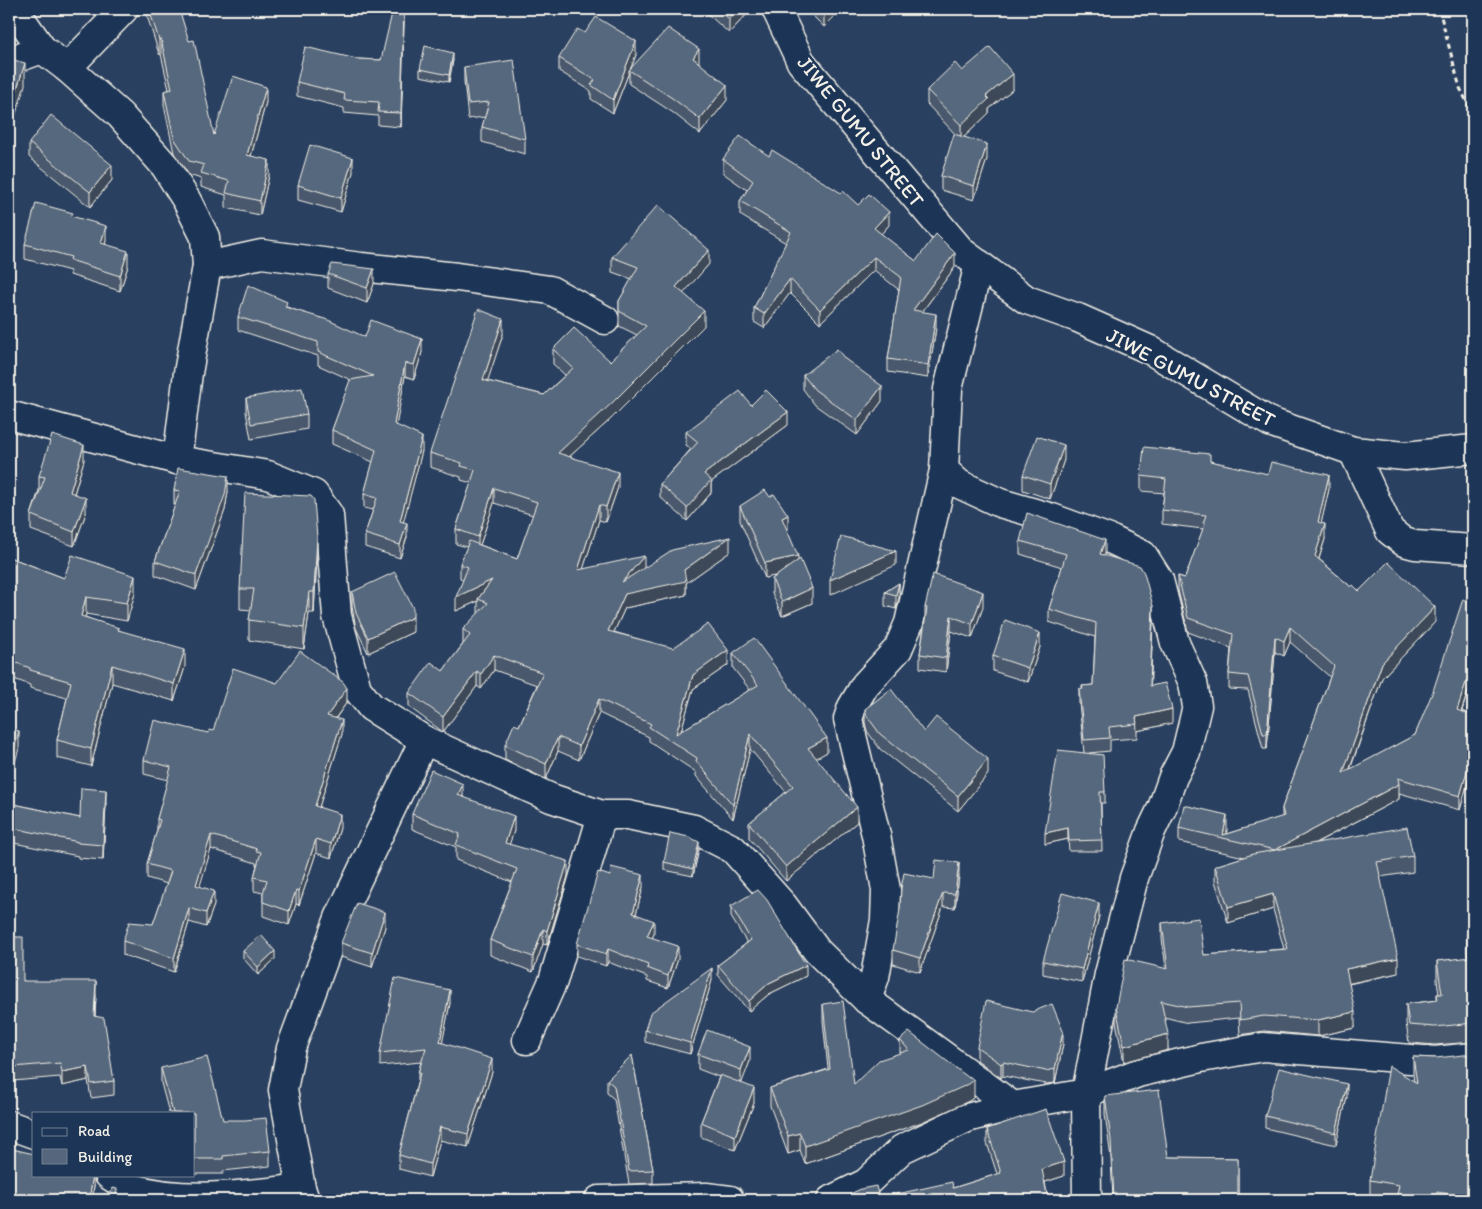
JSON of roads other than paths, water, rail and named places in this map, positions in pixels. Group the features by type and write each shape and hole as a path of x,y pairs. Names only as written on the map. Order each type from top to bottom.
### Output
{"street":[{"path":"14,9 42,49 67,68 120,115 165,166 187,201 205,237 207,266 188,373 177,460"},
{"path":"67,68 124,9"},
{"name":"JIWE GUMU STREET","path":"776,9 801,62 962,252 1028,300 1078,318 1150,350 1270,422 1353,451 1405,456 1473,449"},
{"path":"9,61 42,49"},
{"path":"207,266 262,254 466,278 550,290 604,320"},
{"path":"867,1000 875,977 885,920 886,890 876,835 848,720 852,707 864,685 898,649 909,623 944,470 948,389 979,264"},
{"path":"9,415 177,460 268,475 314,494 329,515 338,616 357,689 371,707 424,740 551,798 602,815 628,815 694,829 733,849 783,905 817,951 867,1000 1013,1106"},
{"path":"1353,451 1390,531 1404,542 1415,545 1473,549"},
{"path":"944,470 959,484 1000,503 1052,518 1112,540 1143,555 1159,580 1176,643 1193,683 1197,706 1193,729 1186,752 1173,777 1134,878 1108,974 1086,1093 1087,1200"},
{"path":"111,1176 127,1186 172,1195 238,1196 303,1194 283,1090 291,1048 339,918 424,740"},
{"path":"527,1040 553,981 602,815"},
{"path":"831,1200 866,1183 902,1149 967,1118 1013,1106 1086,1093 1138,1072 1263,1047 1435,1061 1473,1056"},
{"path":"9,1125 32,1133"},
{"path":"599,1200 706,1197 730,1200"}]}
